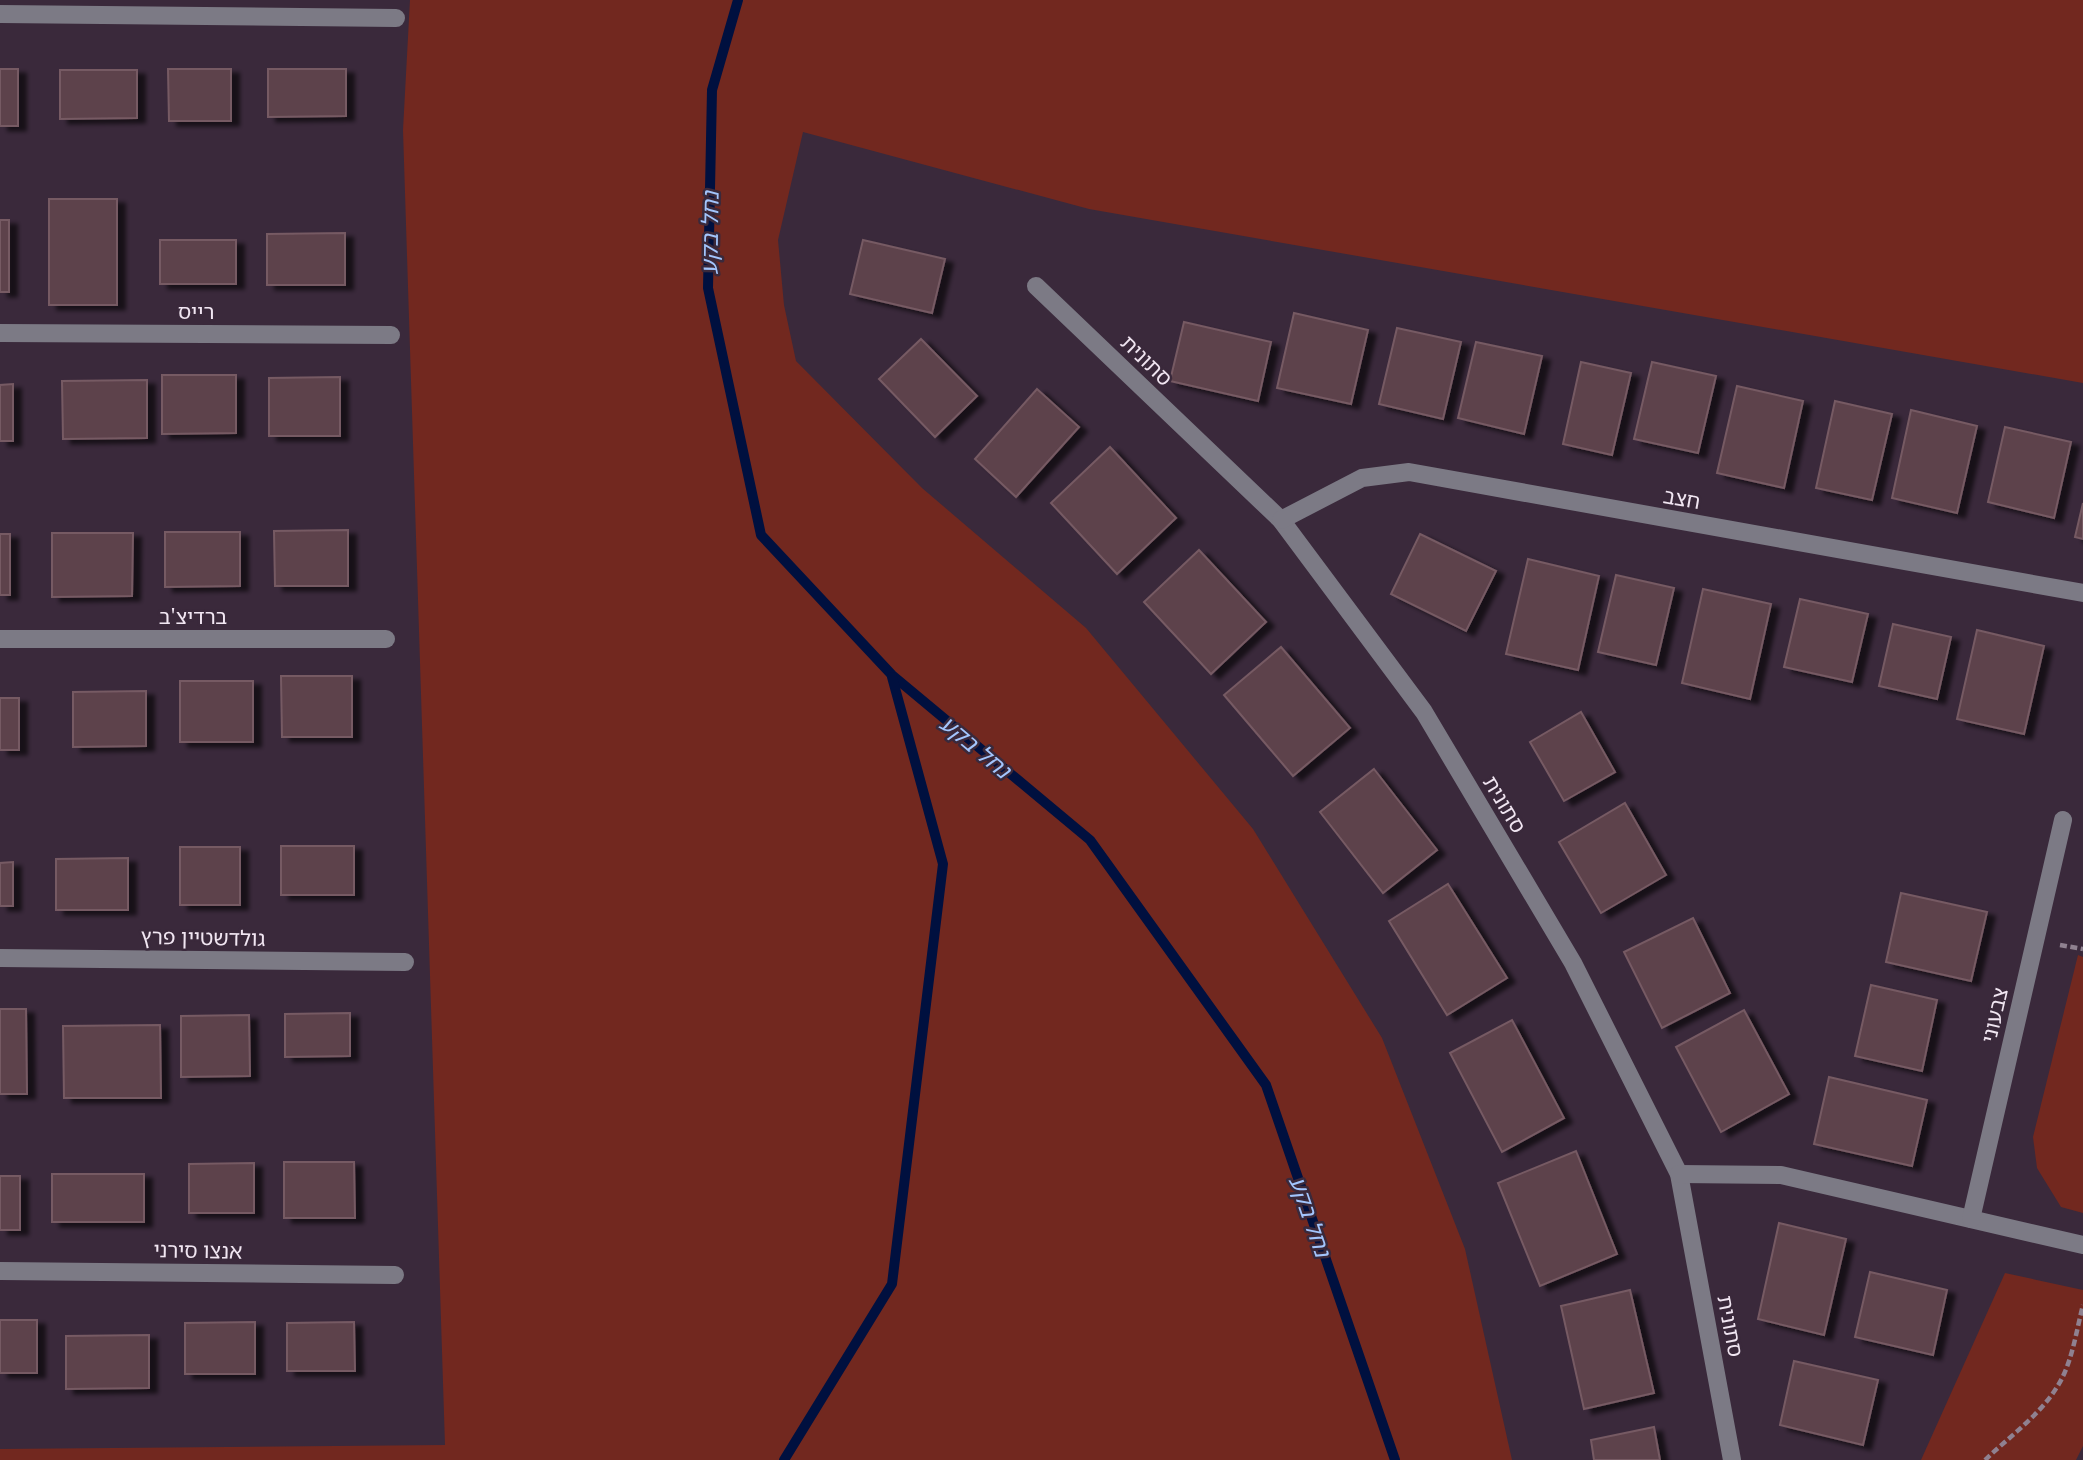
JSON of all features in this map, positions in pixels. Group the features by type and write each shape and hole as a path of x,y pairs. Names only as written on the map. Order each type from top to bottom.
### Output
{"street":[{"path":"0,14 396,18"},
{"name":"סתונית","path":"1036,286 1281,520 1424,712 1573,963 1679,1174 1732,1460"},
{"name":"רייס","path":"0,333 391,335"},
{"name":"חצב","path":"1281,520 1362,478 1409,472 2083,593"},
{"name":"ברדיצ'ב","path":"0,639 386,639"},
{"name":"צבעוני","path":"1971,1219 2063,820"},
{"name":"גולדשטיין פרץ","path":"0,958 405,962"},
{"path":"1679,1174 1781,1175 2083,1245"},
{"name":"אנצו סירני","path":"0,1271 395,1275"}],"path":[{"path":"1985,1460 2057,1387 2068,1365 2083,1305"}],"shaded area":[{"path":"410,0 2083,0 2083,383 1089,209 803,132 778,240 784,305 796,361 922,488 1086,628 1253,829 1382,1038 1465,1249 1512,1460 0,1460 0,1449 445,1445 403,130"},
{"path":"2078,955 2083,957 2083,1213 2061,1207 2037,1168 2033,1137"},
{"path":"2005,1273 2083,1290 2083,1446 2076,1460 1921,1460"}],"building":[{"path":"0,69 18,69 18,126 0,126"},
{"path":"168,69 231,69 231,121 169,121"},
{"path":"268,69 346,69 346,116 268,117"},
{"path":"60,70 137,70 137,118 60,119"},
{"path":"49,199 117,199 117,305 49,305"},
{"path":"0,220 9,220 9,292 0,292"},
{"path":"345,233 345,285 267,285 267,234"},
{"path":"160,240 236,240 236,284 160,284"},
{"path":"863,240 945,259 932,313 850,294"},
{"path":"1294,313 1368,330 1351,404 1277,388"},
{"path":"1184,322 1271,342 1258,401 1170,381"},
{"path":"1397,328 1461,342 1443,419 1379,404"},
{"path":"921,339 977,396 935,437 879,379"},
{"path":"1476,342 1542,356 1524,434 1458,418"},
{"path":"1581,362 1631,373 1612,455 1563,444"},
{"path":"1652,362 1716,376 1698,453 1634,439"},
{"path":"162,375 236,375 236,433 162,434"},
{"path":"340,377 340,436 269,436 269,378"},
{"path":"147,380 147,438 63,439 62,381"},
{"path":"13,384 13,441 0,441 0,385"},
{"path":"1737,386 1803,401 1784,488 1717,473"},
{"path":"1037,389 1079,427 1016,497 975,459"},
{"path":"1835,401 1892,414 1872,500 1816,488"},
{"path":"1911,410 1977,426 1957,513 1892,498"},
{"path":"2005,427 2071,442 2054,518 1988,502"},
{"path":"1110,447 1176,518 1117,574 1051,503"},
{"path":"2083,503 2083,539 2075,537"},
{"path":"348,530 348,586 275,586 274,531"},
{"path":"165,532 240,532 240,586 165,587"},
{"path":"52,533 133,533 132,596 52,597"},
{"path":"0,534 10,534 10,595 0,595"},
{"path":"1420,534 1496,571 1466,631 1391,594"},
{"path":"1199,550 1266,622 1211,674 1144,602"},
{"path":"1528,559 1599,576 1578,670 1506,654"},
{"path":"1616,575 1674,588 1656,665 1598,652"},
{"path":"1703,589 1771,604 1750,699 1682,683"},
{"path":"1800,599 1868,614 1852,682 1784,667"},
{"path":"1893,624 1951,637 1937,699 1879,686"},
{"path":"1977,630 2044,646 2024,734 1957,719"},
{"path":"1281,647 1350,728 1293,776 1224,695"},
{"path":"281,676 352,676 352,737 282,737"},
{"path":"180,681 253,681 253,742 180,742"},
{"path":"146,691 146,746 73,747 73,692"},
{"path":"0,698 19,698 19,750 0,750"},
{"path":"1581,712 1615,772 1564,801 1530,742"},
{"path":"1374,769 1437,850 1383,893 1320,812"},
{"path":"1625,803 1666,875 1601,913 1559,842"},
{"path":"281,846 354,846 354,895 281,895"},
{"path":"180,847 240,847 240,905 180,905"},
{"path":"128,858 128,910 56,910 56,859"},
{"path":"13,862 13,906 0,906 0,863"},
{"path":"1448,884 1507,978 1447,1015 1389,921"},
{"path":"1901,893 1987,912 1971,981 1886,962"},
{"path":"1693,918 1730,993 1662,1028 1624,952"},
{"path":"1871,985 1937,1000 1922,1071 1855,1056"},
{"path":"0,1009 26,1009 27,1094 0,1094"},
{"path":"1744,1010 1789,1094 1721,1132 1676,1047"},
{"path":"350,1013 350,1056 285,1057 285,1014"},
{"path":"249,1015 250,1076 181,1077 181,1016"},
{"path":"1512,1020 1564,1118 1502,1152 1450,1053"},
{"path":"160,1025 161,1098 64,1098 63,1026"},
{"path":"1829,1077 1927,1100 1912,1166 1814,1144"},
{"path":"1576,1151 1617,1254 1540,1286 1498,1183"},
{"path":"284,1162 354,1162 355,1218 284,1218"},
{"path":"254,1163 254,1213 189,1213 189,1164"},
{"path":"52,1174 144,1174 144,1222 52,1222"},
{"path":"0,1176 20,1176 20,1230 0,1230"},
{"path":"1779,1223 1846,1239 1824,1335 1758,1319"},
{"path":"1870,1272 1947,1290 1933,1355 1855,1337"},
{"path":"1630,1290 1654,1393 1584,1409 1561,1306"},
{"path":"0,1320 37,1320 37,1373 0,1373"},
{"path":"255,1322 255,1374 185,1374 185,1323"},
{"path":"354,1322 355,1371 287,1371 287,1323"},
{"path":"149,1335 149,1388 66,1389 66,1336"},
{"path":"1794,1361 1878,1380 1863,1445 1780,1425"},
{"path":"1654,1427 1660,1460 1594,1460 1591,1440"}],"waterway":[{"name":"נחל בקע","path":"738,0 712,90 708,288 761,535 892,675 1090,840 1266,1085 1395,1460"},
{"path":"784,1460 892,1284 943,864 892,677"}]}
